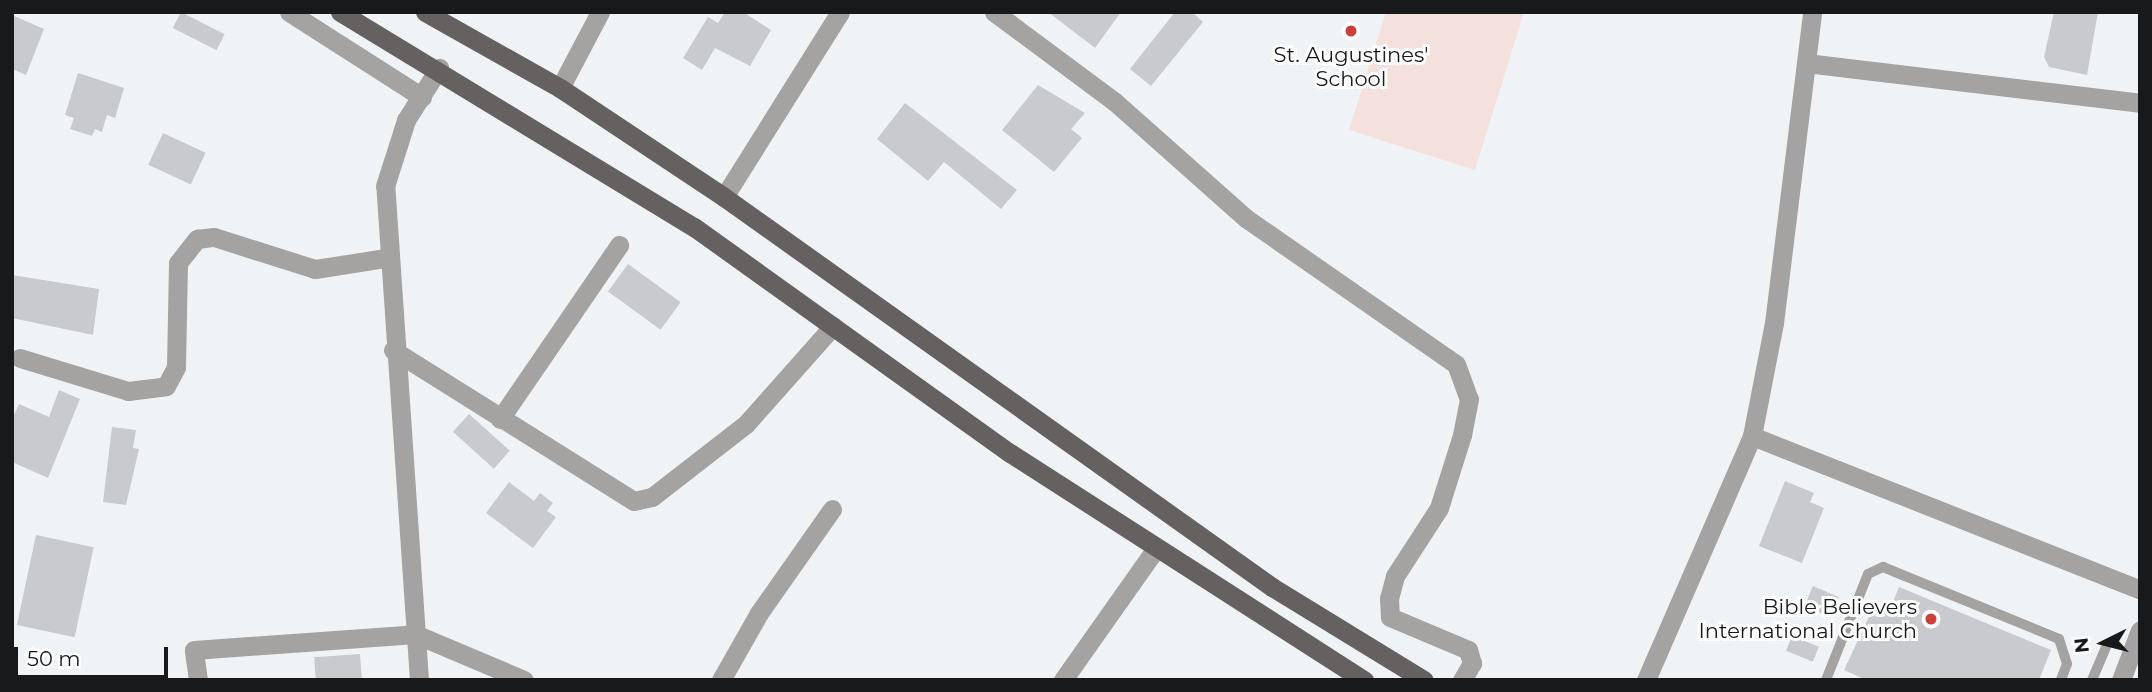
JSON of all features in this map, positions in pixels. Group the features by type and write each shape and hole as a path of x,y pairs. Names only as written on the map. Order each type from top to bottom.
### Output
{"main road":[{"path":"340,12 439,68 694,227 1156,548 1364,680"},
{"path":"425,12 559,88 724,197 1272,587 1424,680"}],"street":[{"path":"289,12 422,97"},
{"path":"559,88 600,12"},
{"path":"724,197 840,12"},
{"path":"994,12 1115,102 1247,219 1456,364 1469,399 1462,435 1439,508 1395,576 1389,598 1390,617 1468,650 1472,663 1462,680"},
{"path":"1646,680 1752,436 1774,323 1811,12"},
{"path":"1806,63 2140,103"},
{"path":"419,680 386,258 387,167 439,68"},
{"path":"20,358 128,391 166,386 176,367 178,263 197,239 214,237 315,268 386,258"},
{"path":"500,419 619,246"},
{"path":"393,350 621,496 652,497 746,424 833,326"},
{"path":"1752,436 2140,590"},
{"path":"721,680 759,613 832,509"},
{"path":"1063,680 1156,548"},
{"path":"2121,680 2140,630"},
{"path":"198,680 194,650 415,634 524,680"}],"lane":[{"path":"1826,680 1868,574 1883,567 2059,639 2067,664 2061,680"},
{"path":"2092,680 2107,644"}],"shaded area":[{"path":"1386,12 1524,12 1475,170 1349,130"}],"building":[{"path":"181,12 225,34 216,50 173,28"},
{"path":"725,12 743,12 771,30 750,66 715,48 702,70 683,58 708,17 718,23"},
{"path":"1048,12 1121,12 1095,48"},
{"path":"1175,12 1192,12 1203,22 1151,86 1130,69"},
{"path":"2054,12 2098,12 2087,75 2049,67 2044,57"},
{"path":"12,15 44,29 26,75 12,69"},
{"path":"78,73 124,88 115,118 107,115 102,132 95,129 92,136 70,129 74,118 65,115"},
{"path":"1038,85 1085,113 1071,129 1082,138 1054,172 1002,130"},
{"path":"905,103 1017,190 1001,209 944,162 928,181 877,139"},
{"path":"163,133 206,153 191,185 148,165"},
{"path":"628,264 681,302 661,330 608,292"},
{"path":"12,275 99,289 93,335 12,318"},
{"path":"59,390 80,399 48,478 12,462 12,419 19,404 49,417"},
{"path":"469,414 510,451 494,469 453,432"},
{"path":"112,427 136,430 133,448 139,449 126,505 103,502"},
{"path":"1785,481 1814,493 1810,502 1824,508 1802,563 1759,546"},
{"path":"509,482 534,501 540,493 553,503 547,511 556,517 533,548 486,513"},
{"path":"36,535 94,547 75,637 17,625"},
{"path":"1813,586 1839,597 1830,617 1804,606"},
{"name":"Bible Believers International Church","path":"1899,587 2051,650 2039,680 1866,680 1844,670 1874,606 1888,614"},
{"path":"1792,636 1819,647 1813,662 1786,651"},
{"path":"360,654 362,680 316,680 314,657"}],"place":[{"name":"St. Augustines' School","path":"1351,31"},
{"name":"Bible Believers International Church","path":"1931,619"}]}
